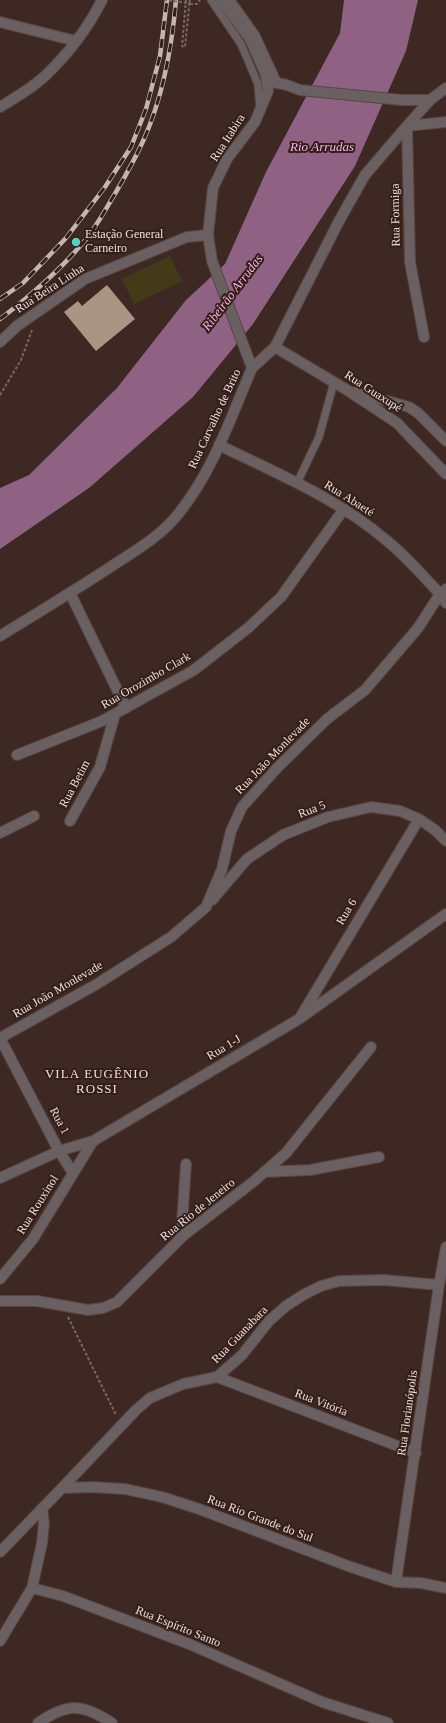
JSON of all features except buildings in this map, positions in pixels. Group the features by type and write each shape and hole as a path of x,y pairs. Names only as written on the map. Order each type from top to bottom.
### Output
{"street":[{"path":"0,107 24,93 45,76 76,41 96,12 102,0"},
{"name":"Rua Itabira","path":"221,0 250,40 266,75 268,91 255,122 228,160 213,188 208,235 212,261 252,368"},
{"path":"0,22 76,41"},
{"path":"267,81 300,90 399,100 430,100"},
{"path":"407,126 430,100 446,88"},
{"path":"407,126 446,122"},
{"name":"Rua Formiga","path":"407,126 410,262 424,337"},
{"name":"Rua Carvalho de Brito","path":"0,636 70,593 157,536 179,513 202,479 219,445 252,368 275,347 339,221 365,175 407,126"},
{"name":"Rua Beira Linha","path":"0,342 17,326 85,279 187,237 208,235"},
{"name":"Rua Guaxupé","path":"275,347 347,390 397,423 446,474"},
{"path":"347,390 409,407 418,413 446,441"},
{"name":"Rua Abaeté","path":"219,445 297,483 344,509 387,540 444,595"},
{"name":"Rua Orozimbo Clark","path":"17,755 102,721 194,670 248,628 281,597 344,509"},
{"path":"70,593 126,708"},
{"name":"Rua João Monlevade","path":"0,1038 98,984 164,941 206,907 222,868 231,831 242,807 278,766 328,719 365,690 444,595"},
{"name":"Rua Betim","path":"70,821 100,767 114,714"},
{"name":"Rua 5","path":"206,907 247,859 290,833 328,817 371,807 400,811 419,819 435,830 446,841"},
{"path":"0,833 34,816"},
{"name":"Rua 6","path":"298,1020 419,819"},
{"name":"Rua 1-J","path":"0,1178 60,1151 93,1141 298,1020 446,914"},
{"name":"Rua 1","path":"0,1038 73,1173"},
{"name":"Rua Rio de Jeneiro","path":"0,1301 37,1301 62,1304 88,1310 103,1308 117,1302 181,1238 286,1153 371,1047"},
{"name":"Rua Rouxinol","path":"0,1279 34,1239 93,1141"},
{"path":"264,1172 310,1170 379,1157"},
{"path":"181,1238 186,1164"},
{"name":"Rua Florianópolis","path":"396,1582 416,1453 439,1285 446,1247"},
{"name":"Rua Guanabara","path":"0,1552 136,1410 156,1394 183,1384 217,1377 242,1355 269,1321 286,1306 321,1286 339,1282 384,1280 439,1285"},
{"name":"Rua Vitória","path":"217,1377 416,1453"},
{"name":"Rua Rio Grande do Sul","path":"62,1488 91,1487 125,1489 162,1497 199,1509 348,1566 396,1582 446,1588"},
{"path":"0,1642 32,1588 42,1544 44,1523 42,1509"},
{"name":"Rua Espírito Santo","path":"32,1588 70,1598 189,1644 322,1702 388,1723"},
{"path":"38,1723 53,1713 73,1708 95,1713 112,1723"}],"lane":[{"path":"211,0 241,44 258,84 260,110"},
{"path":"231,0 256,35 278,83"},
{"path":"297,483 319,437 334,382"}],"path":[{"path":"164,0 190,3 185,47 182,46 186,0"},
{"path":"190,0 189,4 197,4 200,0"},
{"path":"0,395 21,360 39,311"},
{"path":"62,1304 121,1425"}],"shaded area":[{"path":"170,256 182,281 134,304 122,279"}],"water":[{"name":"Rio Arrudas","path":"344,0 418,0 406,51 355,166 253,324 193,397 89,488 0,549 0,488 29,475 117,388 186,300 225,264 266,172 340,33"}],"railway":[{"path":"0,299 23,283 66,238 105,187 131,147 146,109 160,56 167,0"},
{"path":"0,319 42,284 81,245 104,213 127,173 151,123 166,71 176,0"}],"place":[{"name":"Estação General Carneiro","path":"76,242"}],"district":[{"name":"VILA EUGÊNIO ROSSI","path":"97,1082"}],"water label":[{"name":"Ribeirão Arrudas","path":"233,293"}]}
